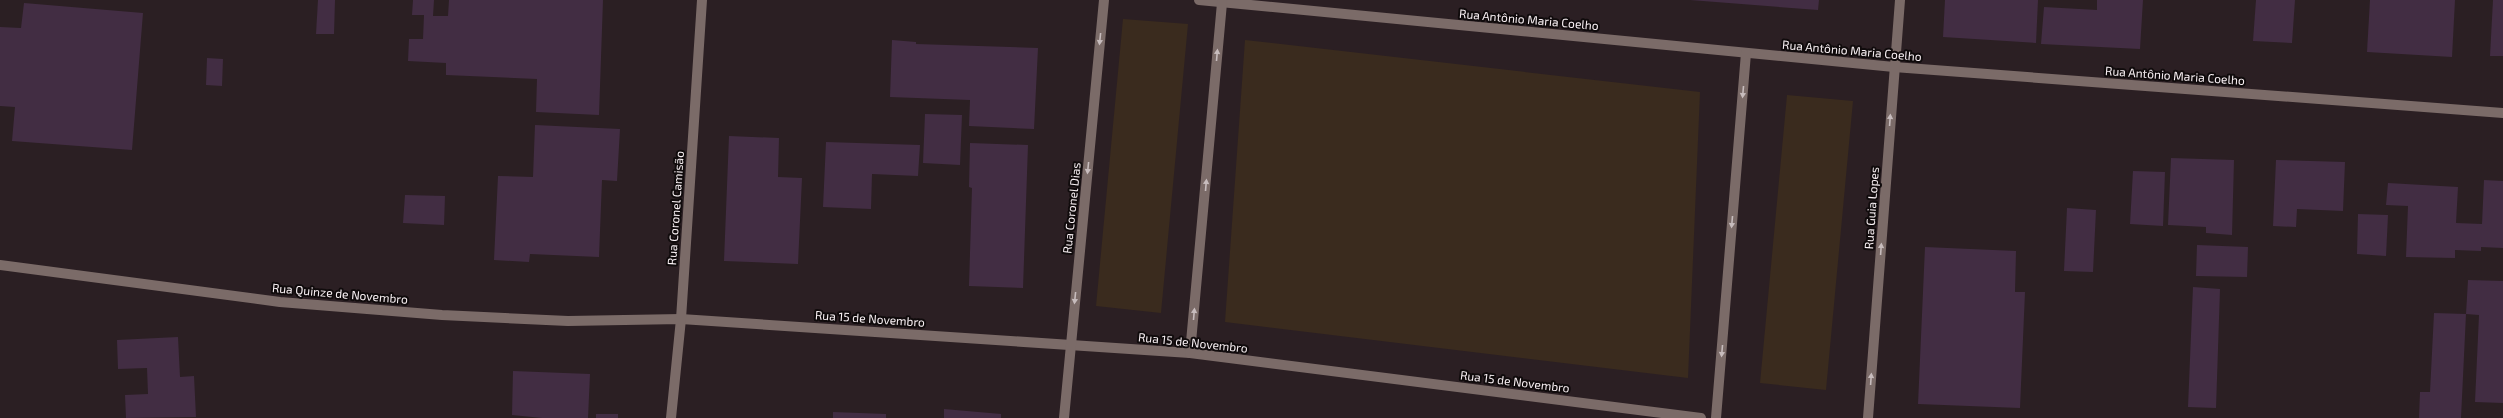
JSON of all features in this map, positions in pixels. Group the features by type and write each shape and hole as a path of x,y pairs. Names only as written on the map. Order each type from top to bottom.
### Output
{"street":[{"name":"Rua Coronel Camisão","path":"671,418 681,319 702,0"},
{"name":"Rua Coronel Dias","path":"1064,418 1104,0"},
{"name":"Rua Antônio Maria Coelho","path":"1199,0 1894,67 2503,113"},
{"name":"Rua Guia Lopes","path":"1868,418 1900,0"},
{"path":"1190,353 1222,3"},
{"path":"1716,418 1746,53"},
{"name":"Rua Quinze de Novembro","path":"0,265 280,302 435,314 568,321 681,319"},
{"name":"Rua 15 de Novembro","path":"681,319 1071,343 1190,353 1701,418"}],"shaded area":[{"path":"1123,19 1188,24 1161,313 1096,306"},
{"path":"1245,40 1700,92 1688,378 1225,322"},
{"path":"1787,95 1853,101 1826,390 1760,383"}],"building":[{"path":"318,0 335,0 334,34 316,34"},
{"path":"413,0 434,0 433,16 448,16 449,0 603,0 599,115 536,112 537,79 446,75 446,63 408,61 409,39 423,39 424,15 412,15"},
{"path":"1690,0 1819,0 1818,10"},
{"path":"1945,0 2038,0 2036,43 1943,37"},
{"path":"2097,0 2143,0 2140,49 2041,44 2044,7 2097,10"},
{"path":"2256,0 2295,0 2292,43 2253,41"},
{"path":"2370,0 2455,0 2452,57 2367,52"},
{"path":"2493,0 2503,0 2503,56 2490,56"},
{"path":"24,3 143,13 132,150 12,141 15,107 0,106 0,27 21,28"},
{"path":"892,40 916,42 916,44 1038,48 1034,129 969,126 970,100 890,97"},
{"path":"207,58 223,59 222,86 206,85"},
{"path":"925,114 962,115 960,165 923,163"},
{"path":"535,125 620,129 617,181 602,180 599,257 530,254 529,262 494,260 498,176 533,177"},
{"path":"729,136 779,138 778,177 802,178 798,264 724,261"},
{"path":"826,142 920,145 918,176 872,174 871,209 823,207"},
{"path":"970,143 1028,145 1023,288 969,286 972,188 969,187"},
{"path":"2171,158 2234,160 2232,235 2206,233 2206,227 2168,225"},
{"path":"2276,160 2345,162 2343,211 2297,209 2296,227 2273,226"},
{"path":"2133,171 2165,172 2163,226 2130,224"},
{"path":"2484,180 2503,181 2503,248 2481,247 2481,251 2455,250 2455,258 2406,257 2408,206 2386,205 2388,183 2458,187 2456,223 2482,224"},
{"path":"405,195 445,196 444,225 403,223"},
{"path":"2067,208 2096,210 2093,272 2064,271"},
{"path":"2358,214 2388,215 2386,256 2357,254"},
{"path":"2197,245 2248,247 2247,277 2196,276"},
{"path":"1925,247 2016,251 2015,292 2025,292 2020,408 1918,404"},
{"path":"2468,280 2503,281 2503,403 2475,402 2479,315 2466,314"},
{"path":"2193,287 2220,289 2216,408 2188,407"},
{"path":"2434,313 2466,314 2461,418 2419,418 2420,392 2430,392"},
{"path":"178,337 180,377 194,376 196,417 126,418 125,395 148,394 147,368 118,369 117,340"},
{"path":"513,371 590,374 588,418 542,418 512,415"},
{"path":"944,409 1001,414 1001,418 944,418"},
{"path":"833,412 886,414 886,418 833,418"},
{"path":"596,414 618,414 618,418 596,418"}]}
